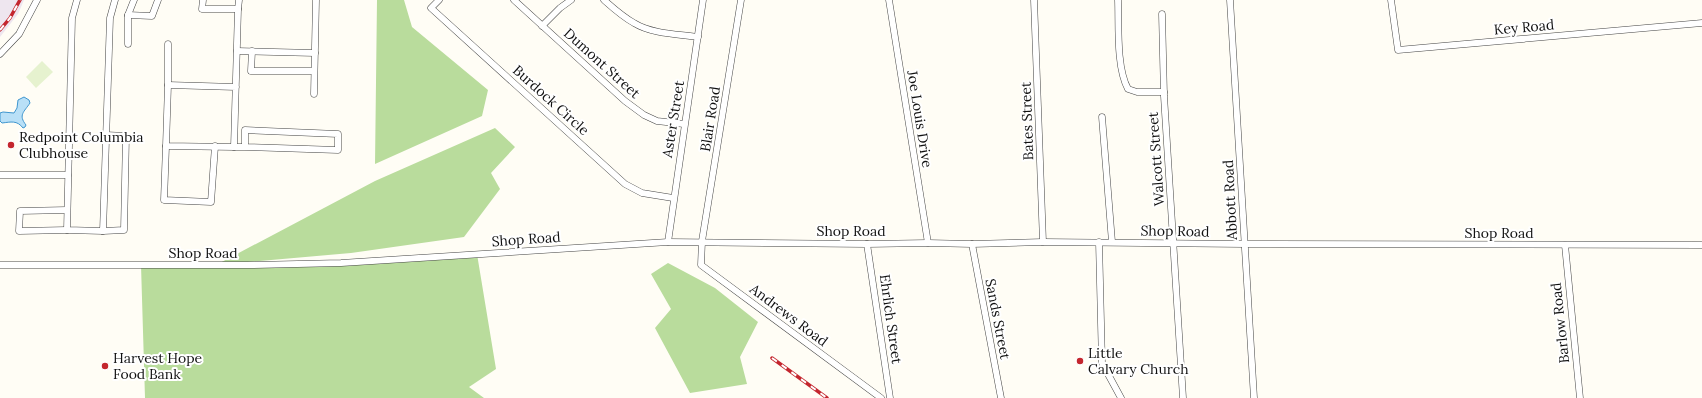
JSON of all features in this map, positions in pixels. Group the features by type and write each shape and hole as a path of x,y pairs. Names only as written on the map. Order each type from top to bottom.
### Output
{"street":[{"path":"0,54 19,34 37,0"},
{"path":"67,230 72,18 77,0"},
{"path":"103,230 110,18 115,0"},
{"path":"128,44 128,15 134,0"},
{"path":"128,15 152,16 158,0"},
{"path":"203,0 202,9 238,9"},
{"path":"234,147 239,0"},
{"path":"314,94 316,0"},
{"name":"Burdock Circle","path":"439,0 431,8 625,184 642,193 673,198"},
{"name":"Dumont Street","path":"514,0 625,101 644,115 657,121 684,124"},
{"path":"542,26 570,0"},
{"path":"604,0 618,13 635,24 653,31 698,37"},
{"name":"Aster Street","path":"668,242 673,198 703,0"},
{"name":"Blair Road","path":"702,241 740,0"},
{"name":"Joe Louis Drive","path":"889,0 928,243"},
{"name":"Bates Street","path":"1034,0 1043,242"},
{"path":"1118,0 1121,58 1124,82 1128,89 1137,92 1164,92"},
{"name":"Abbott Road","path":"1230,0 1254,398"},
{"name":"Key Road","path":"1391,0 1398,50 1702,23"},
{"name":"Walcott Street","path":"1162,14 1164,92 1183,398"},
{"path":"168,44 164,200 211,202 215,146"},
{"path":"237,51 315,53"},
{"path":"252,51 252,71 314,71"},
{"path":"168,85 236,87"},
{"path":"1102,118 1112,242"},
{"path":"166,146 338,150 338,134 246,130 245,147"},
{"path":"68,210 20,211 19,231 124,230 126,136 106,136"},
{"path":"0,175 68,175"},
{"name":"Shop Road","path":"0,266 246,265 341,262 702,241 868,244 1112,242 1244,244 1702,245"},
{"name":"Andrews Road","path":"702,241 701,265 881,398"},
{"path":"1099,242 1102,363 1120,398"},
{"name":"Ehrlich Street","path":"868,244 890,398"},
{"name":"Sands Street","path":"972,244 1001,398"},
{"name":"Barlow Road","path":"1565,245 1580,398"}],"shaded area":[{"path":"0,0 24,0 18,14 0,37"}],"green space":[{"path":"377,0 404,0 412,27 488,90 482,116 375,164"},
{"path":"42,61 53,72 36,88 26,77"},
{"path":"495,128 515,147 491,173 500,189 464,237 351,253 224,264 341,263 477,254 496,369 469,387 484,398 145,398 141,265 216,265 375,181"},
{"path":"668,263 715,288 758,322 740,357 747,384 690,393 655,328 671,309 651,274"}],"water":[{"path":"24,97 29,100 30,103 22,116 22,119 26,125 25,127 23,128 21,125 14,122 2,123 0,121 0,113 14,113 17,108 18,100"}],"railway":[{"path":"0,30 10,18 20,0"},
{"path":"772,358 827,398"}],"place":[{"name":"Redpoint Columbia Clubhouse","path":"11,145"},
{"name":"Little Calvary Church","path":"1080,361"},
{"name":"Harvest Hope Food Bank","path":"105,366"}]}
